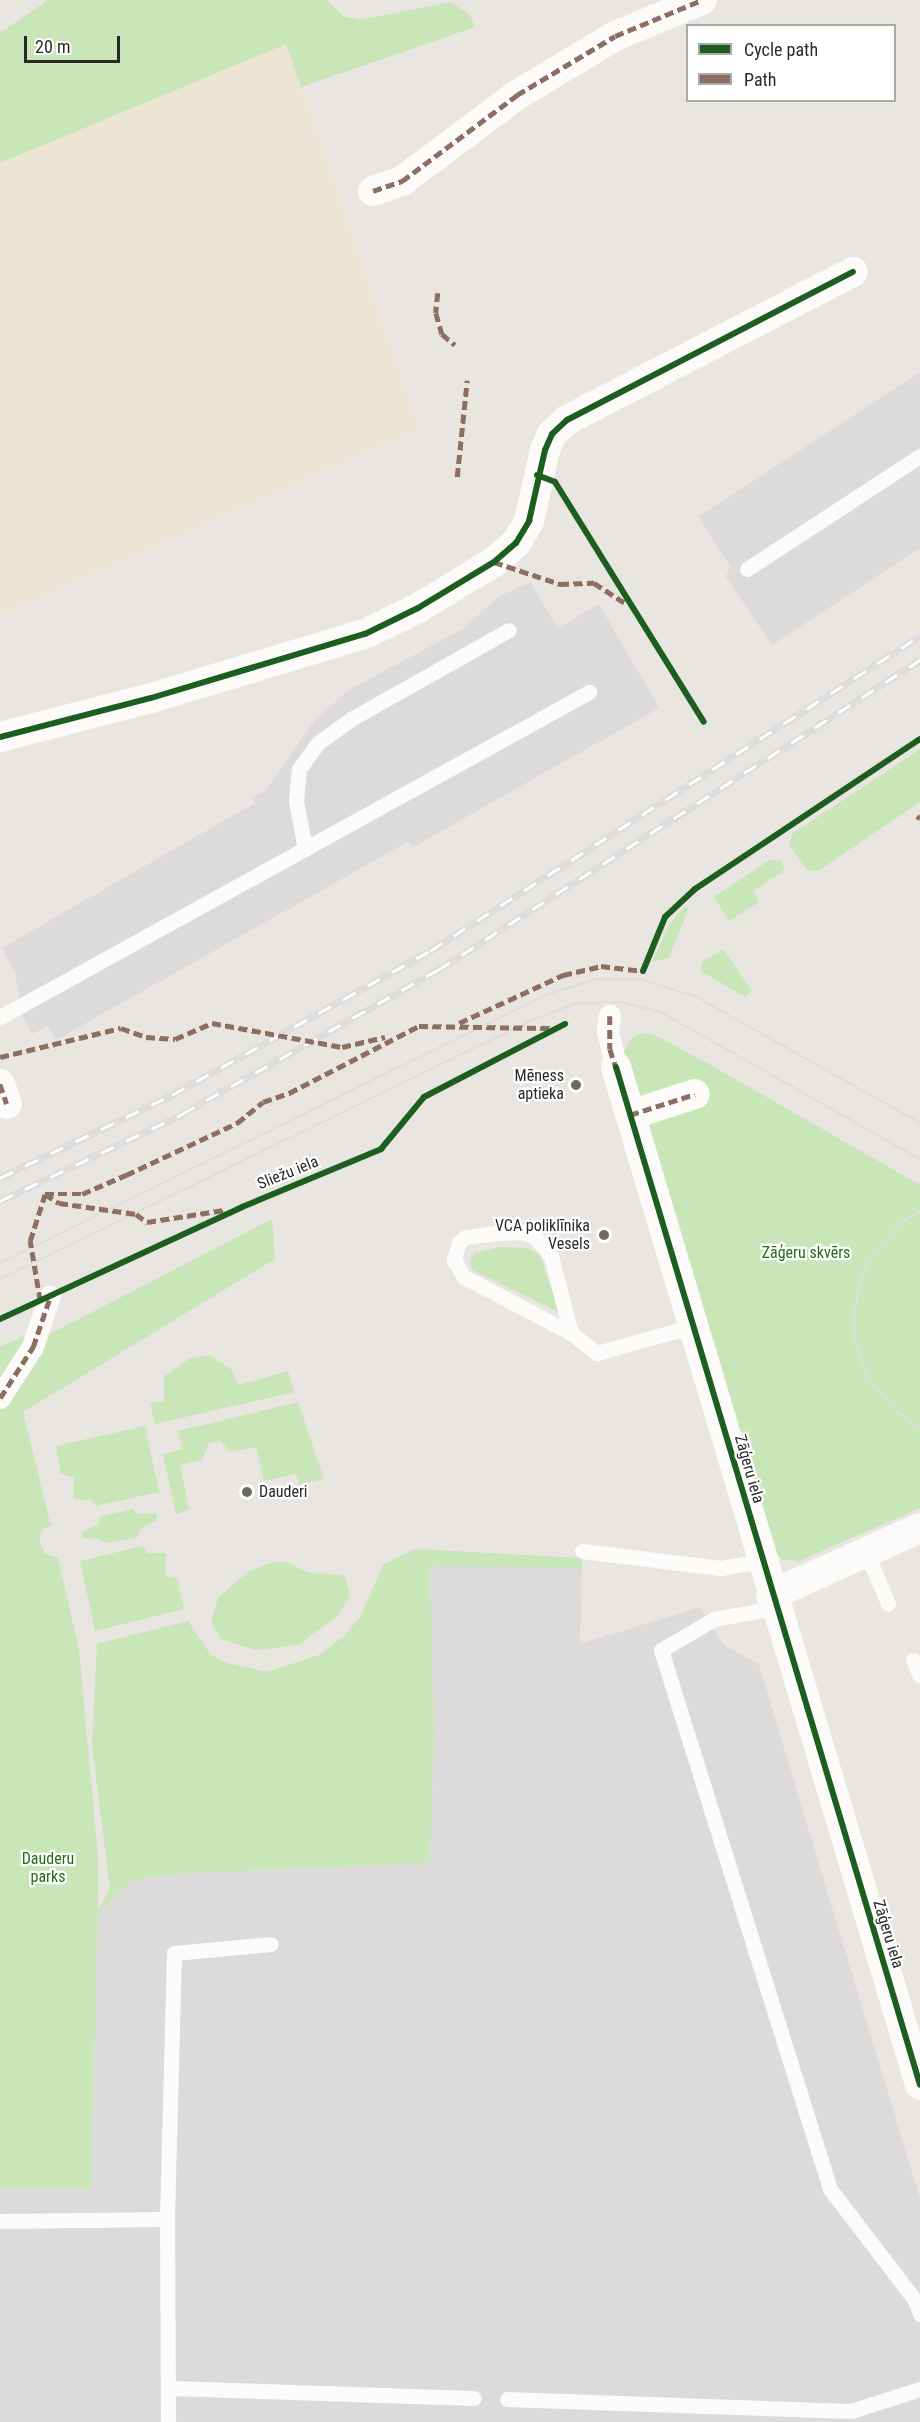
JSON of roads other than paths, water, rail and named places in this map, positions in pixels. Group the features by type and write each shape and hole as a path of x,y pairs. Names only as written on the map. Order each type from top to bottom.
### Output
{"street":[{"path":"373,191 402,181 517,95 615,36 702,0"},
{"path":"0,737 151,698 365,634 418,608 494,562 516,543 529,521 545,450 552,435 567,420 853,272"},
{"path":"610,1016 608,1031 616,1067"},
{"name":"Zāģeru iela","path":"616,1067 761,1561 920,2085"},
{"path":"630,1115 694,1094"},
{"path":"0,1398 33,1347 50,1297"},
{"path":"773,1601 866,1552 920,1528"}],"lane":[{"path":"747,569 920,456"},
{"path":"305,849 296,801 299,769 318,743 351,719 509,630"},
{"path":"0,1017 589,692"},
{"path":"571,1333 551,1256 534,1236 522,1232 487,1233 459,1242 454,1260 464,1277 571,1333 597,1353 693,1326"},
{"path":"582,1551 721,1568 761,1561"},
{"path":"866,1552 888,1603"},
{"path":"773,1601 714,1619 661,1650 830,2189 915,2300 920,2314"},
{"path":"913,1660 920,1676"},
{"path":"168,2422 167,2219 174,1953 272,1944"},
{"path":"0,2221 167,2219"},
{"path":"169,2388 474,2398"},
{"path":"507,2399 851,2411 920,2389"}],"tram line":[{"path":"0,1263 546,995 596,979 640,979 695,996 920,1123"},
{"path":"0,1279 532,1020 577,1003 620,1002 661,1012 920,1159"},
{"path":"920,1212 900,1224 873,1255 863,1273 854,1314 855,1337 869,1379 898,1413 920,1427"}],"railway":[{"path":"0,1178 172,1095 430,951 920,636"},
{"path":"0,1201 182,1114 438,970 920,660"}],"place":[{"name":"Mēness aptieka","path":"576,1085"},
{"name":"VCA poliklīnika Vesels","path":"604,1235"},
{"name":"Dauderi","path":"247,1492"}],"park label":[{"name":"Zāģeru skvērs","path":"806,1253"},
{"name":"Dauderu parks","path":"48,1868"}]}
